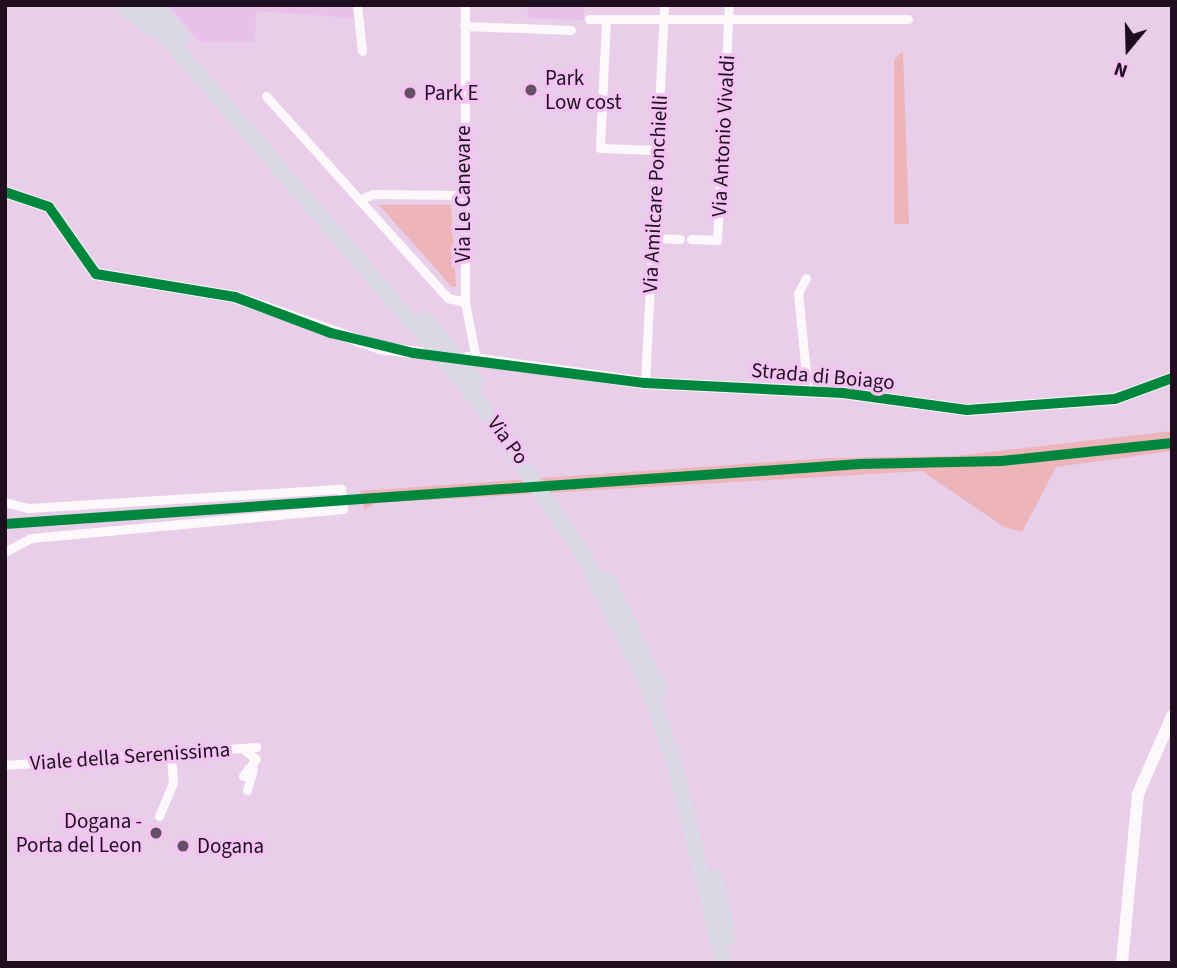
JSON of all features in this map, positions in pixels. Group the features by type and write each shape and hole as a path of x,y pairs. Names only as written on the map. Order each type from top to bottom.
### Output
{"highway":[{"path":"122,5 184,48"},
{"name":"Via Po","path":"139,5 184,48 455,354 527,447 591,549 648,660 688,772 733,963"},
{"name":"Via Po","path":"154,5 184,48 509,438 583,554 650,691 672,756 723,963"},
{"path":"163,5 184,48"}],"street":[{"path":"357,5 362,51"},
{"name":"Via Le Canevare","path":"465,5 462,195 465,302 471,359"},
{"name":"Via Amilcare Ponchielli","path":"645,383 664,5"},
{"name":"Via Antonio Vivaldi","path":"691,239 717,240 729,5"},
{"path":"589,19 908,19"},
{"path":"606,20 600,148 657,150"},
{"path":"464,26 571,30"},
{"path":"266,96 448,298 465,302"},
{"path":"5,192 49,207 96,274 235,298 380,348 436,355"},
{"path":"359,200 373,194 462,195"},
{"path":"653,238 680,239"},
{"path":"806,278 798,293 808,393"},
{"name":"Strada di Boiago","path":"471,359 645,383 808,393 967,410 1115,398 1172,378"},
{"path":"5,502 28,508 341,489 343,509 31,538 5,552"},
{"path":"1122,963 1138,794 1172,716"},
{"name":"Viale della Serenissima","path":"5,765 256,747"},
{"path":"243,748 256,759 247,790"},
{"path":"159,816 173,783 172,753"},
{"path":"243,776 253,769"}],"shaded area":[{"path":"168,5 353,5 355,18 256,11 255,41 200,42"},
{"path":"528,5 584,5 584,20 527,18"},
{"path":"903,51 909,224 894,224 894,60"},
{"path":"379,205 451,205 456,287 452,287"},
{"path":"1172,431 1172,451 1056,467 1022,532 1004,527 922,471 376,503 364,510 360,491 828,458 954,456"}],"cycle path":[{"path":"5,192 49,207 96,274 235,297 331,333 413,353 645,383 843,393 967,410 1115,399 1172,378"},
{"path":"5,524 860,464 1001,461 1172,443"}],"place":[{"name":"Park Low cost","path":"531,90"},
{"name":"Park E","path":"410,93"},
{"name":"Dogana - Porta del Leon","path":"156,833"},
{"name":"Dogana","path":"183,846"}]}
